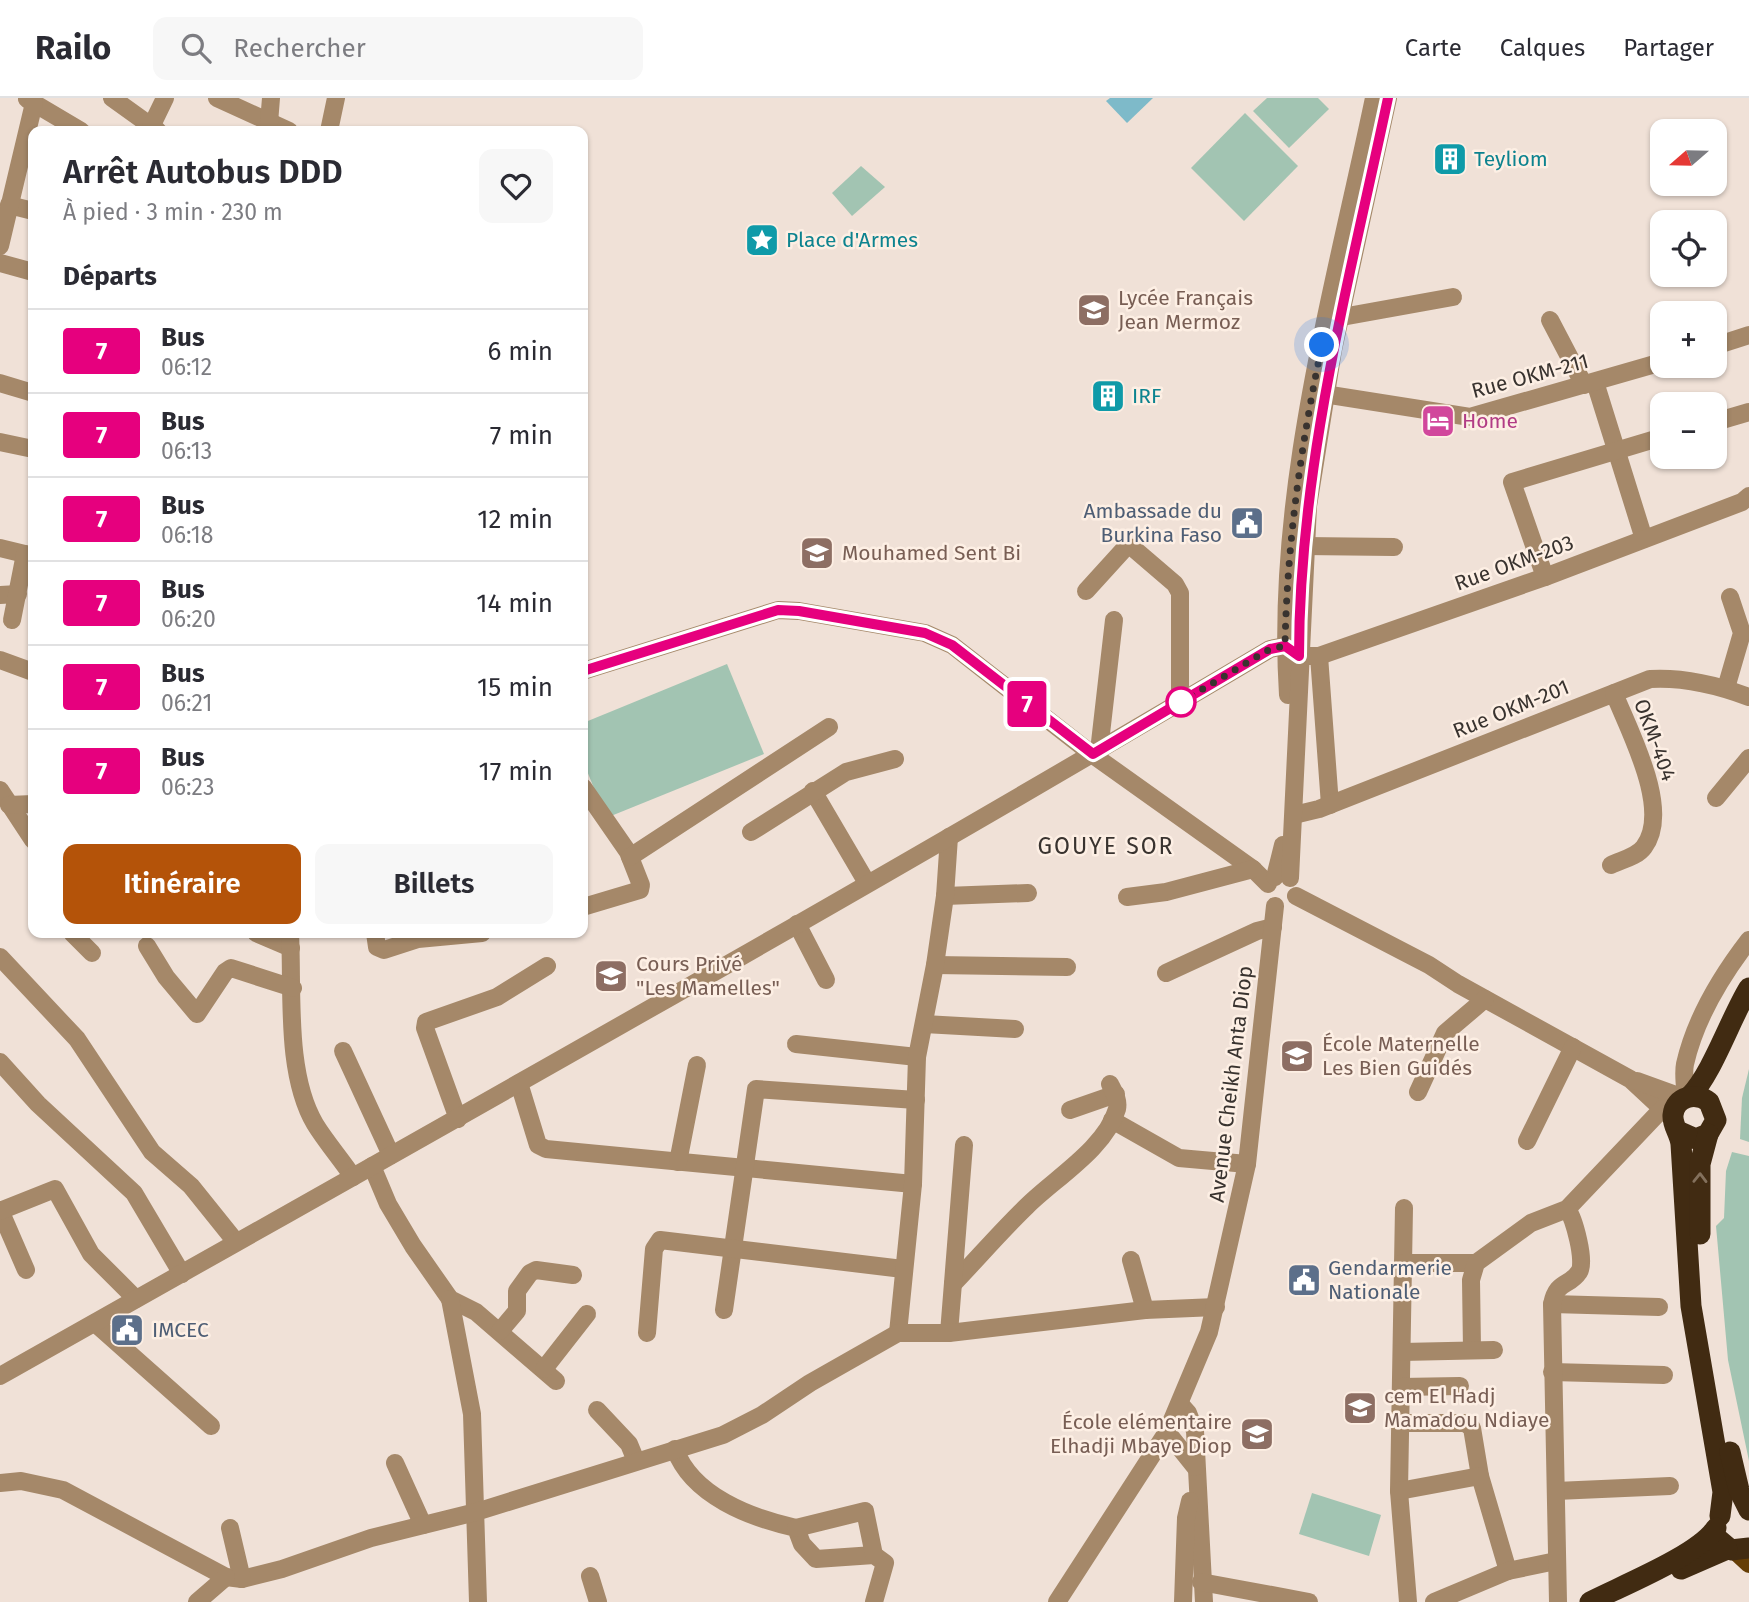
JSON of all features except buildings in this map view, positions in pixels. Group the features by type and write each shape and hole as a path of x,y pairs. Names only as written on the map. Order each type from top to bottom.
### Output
{"highway":[{"path":"1590,1602 1685,1554 1706,1540 1718,1522 1732,1509 1749,1511 1733,1467 1702,1287 1700,1164 1716,1114 1713,1076 1732,1017 1749,988"},
{"path":"1740,1553 1719,1540 1722,1482 1691,1306 1671,1120 1675,1107 1713,1076 1749,1010"},
{"path":"1687,1097 1704,1098 1716,1114"},
{"path":"1671,1120 1696,1139 1708,1134"},
{"path":"1617,1602 1740,1553"}],"street":[{"path":"112,98 151,126"},
{"path":"156,126 165,98"},
{"path":"217,98 258,123 271,98"},
{"path":"330,126 336,98"},
{"path":"1277,880 1287,808 1292,651 1291,536 1305,431 1374,98"},
{"path":"588,669 760,613 799,611 925,633 952,645 1253,869 1277,880 1296,886 1296,896 1290,904 1275,905 1266,894 1277,880 1294,815 1298,694 1292,651 1304,546 1324,394 1388,98"},
{"path":"1,237 29,99 73,126"},
{"path":"9,205 28,210"},
{"path":"0,263 28,271"},
{"path":"1342,317 1453,297"},
{"path":"1550,320 1589,384 1616,451 1644,540"},
{"path":"1727,342 1749,335"},
{"name":"Rue OKM-211","path":"1324,394 1469,417 1650,366"},
{"path":"0,383 28,391"},
{"path":"1727,418 1749,412"},
{"path":"1545,577 1512,482 1650,441"},
{"path":"0,442 28,448"},
{"name":"Rue OKM-203","path":"1292,651 1320,656 1545,577 1746,499"},
{"path":"1304,546 1394,547"},
{"path":"1086,591 1126,547 1133,548 1175,584 1180,593 1180,702"},
{"path":"0,548 28,555"},
{"path":"12,620 9,594 28,557"},
{"path":"1726,688 1742,633 1730,597"},
{"path":"1096,753 1114,620"},
{"path":"0,1376 458,1119 1096,753 1270,649 1292,651"},
{"path":"1320,656 1330,805"},
{"path":"0,660 28,670"},
{"name":"Rue OKM-201","path":"1294,815 1330,805 1650,679 1672,678 1726,688 1749,697"},
{"name":"OKM-404","path":"1611,865 1634,856 1644,847 1654,816 1649,783 1614,693"},
{"path":"1298,694 1322,695"},
{"path":"1297,719 1324,719"},
{"path":"630,857 829,727"},
{"path":"1716,798 1749,758"},
{"path":"751,832 813,791 857,767 895,759"},
{"path":"813,791 867,883"},
{"path":"588,794 630,857 640,881 640,890 588,906"},
{"path":"4,797 28,803"},
{"path":"4,797 28,833"},
{"path":"898,1333 912,1184 917,1057 935,965 945,895 949,837"},
{"path":"1127,897 1166,892 1253,869"},
{"path":"945,895 1028,892"},
{"path":"1296,896 1429,965 1630,1079 1687,1097 1684,1066 1695,1036 1716,990 1749,940"},
{"name":"Avenue Cheikh Anta Diop","path":"1057,1602 1167,1432 1216,1307 1247,1164 1275,905"},
{"path":"797,924 826,980"},
{"path":"1166,973 1257,931 1273,927"},
{"path":"77,938 92,953"},
{"path":"376,938 377,947 384,950 429,938"},
{"path":"291,940 295,1054 300,1086 315,1123 353,1177"},
{"path":"147,946 166,977 197,1014 230,968 293,988"},
{"path":"0,957 77,1039 152,1152 191,1186 236,1242"},
{"path":"935,965 1067,967"},
{"path":"458,1119 425,1028 426,1023 497,997 547,966"},
{"path":"1418,1092 1445,1033 1485,999"},
{"path":"924,1024 1015,1029"},
{"path":"796,1044 917,1057"},
{"path":"1527,1141 1573,1047"},
{"path":"343,1051 391,1155"},
{"path":"0,1062 38,1104 134,1192 182,1274"},
{"path":"678,1162 697,1065"},
{"path":"1403,1263 1476,1263 1531,1223 1567,1209 1671,1120 1630,1079"},
{"path":"519,1083 538,1145 743,1169 912,1184"},
{"path":"724,1310 755,1094 760,1088 916,1100"},
{"path":"953,1284 1024,1208 1079,1162 1117,1110 1113,1089 1070,1110"},
{"path":"1112,1120 1179,1158 1247,1164"},
{"path":"949,1333 964,1145"},
{"path":"372,1166 388,1204 412,1246 450,1299 472,1414 480,1601"},
{"path":"26,1270 0,1210 55,1189 92,1254 136,1299"},
{"path":"1404,1208 1399,1491 1408,1602"},
{"path":"1558,1602 1552,1304 1559,1286 1577,1274 1581,1267 1576,1226 1567,1209"},
{"path":"647,1333 656,1243 660,1240 903,1269"},
{"path":"1131,1260 1145,1310"},
{"path":"1472,1350 1471,1280 1476,1263"},
{"path":"500,1331 517,1311 517,1291 530,1273 537,1270 573,1275"},
{"path":"450,1299 476,1312 550,1375 587,1314"},
{"path":"1552,1304 1659,1307"},
{"path":"197,1602 234,1578 282,1569 371,1538 476,1513 723,1435 762,1415 810,1383 898,1333 949,1333 1145,1310 1216,1307"},
{"path":"94,1323 139,1359 211,1426"},
{"path":"1402,1352 1494,1350"},
{"path":"1552,1372 1664,1376"},
{"path":"1401,1387 1460,1387"},
{"path":"1180,1404 1188,1413 1195,1431 1195,1476 1204,1602"},
{"path":"597,1410 624,1438 636,1461"},
{"path":"1400,1423 1470,1425 1480,1476 1508,1571"},
{"path":"1167,1432 1195,1476 1186,1518 1183,1602"},
{"path":"675,1449 685,1473 751,1518 796,1528 865,1511 874,1555"},
{"path":"395,1463 423,1525"},
{"path":"1399,1491 1480,1476"},
{"path":"0,1483 21,1481 64,1490 234,1578"},
{"path":"1556,1491 1670,1486"},
{"path":"230,1528 234,1578"},
{"path":"796,1528 802,1544 816,1559 874,1555 885,1563 874,1602"},
{"path":"1434,1602 1508,1571 1556,1561"},
{"path":"590,1576 598,1602"},
{"path":"1201,1582 1300,1601"}],"green space":[{"path":"1267,98 1318,98 1329,109 1289,148 1253,111"},
{"path":"1245,113 1298,166 1244,221 1191,168"},
{"path":"861,166 885,187 852,216 832,193"},
{"path":"727,664 764,754 606,818 588,773 588,721"},
{"path":"1749,1069 1749,1142 1740,1139 1742,1098"},
{"path":"1732,1152 1749,1156 1749,1461 1728,1360 1716,1226 1724,1218 1726,1171"},
{"path":"1312,1493 1381,1515 1369,1556 1299,1534"}],"water":[{"path":"1110,98 1153,98 1127,123 1106,101"}],"bus line":[{"name":"7","path":"588,669 694,637 760,613 799,611 925,633 952,645 1093,754 1270,649 1285,646 1299,656 1305,532 1324,394 1388,98"}],"place":[{"name":"Teyliom","path":"1450,159"},
{"name":"Place d'Armes","path":"762,240"},
{"name":"Lycée Français Jean Mermoz","path":"1094,310"},
{"name":"IRF","path":"1108,396"},
{"name":"Home","path":"1438,421"},
{"name":"Ambassade du Burkina Faso","path":"1247,523"},
{"name":"Mouhamed Sent Bi","path":"817,553"},
{"name":"Cours Privé \"Les Mamelles\"","path":"611,976"},
{"name":"École Maternelle Les Bien Guidés","path":"1297,1056"},
{"name":"Gendarmerie Nationale","path":"1304,1280"},
{"name":"IMCEC","path":"127,1330"},
{"name":"cem El Hadj Mamadou Ndiaye","path":"1360,1408"},
{"name":"École elémentaire Elhadji Mbaye Diop","path":"1257,1434"}],"district":[{"name":"GOUYE SOR","path":"1106,846"}],"route":[{"path":"1181,702 1270,649 1285,646 1291,536 1305,431 1322,345"}]}
